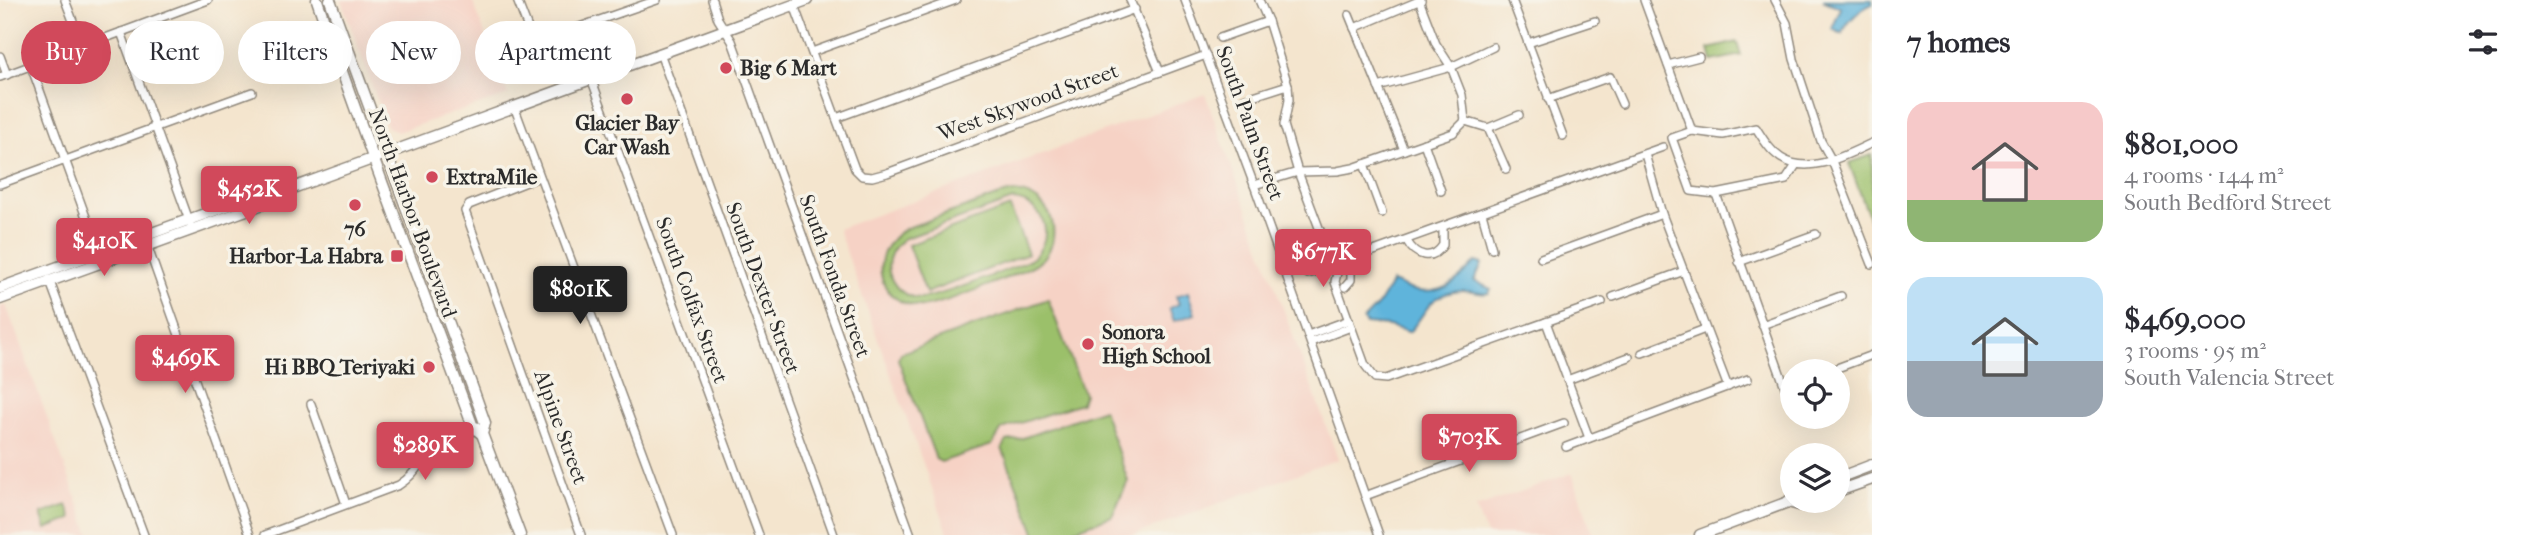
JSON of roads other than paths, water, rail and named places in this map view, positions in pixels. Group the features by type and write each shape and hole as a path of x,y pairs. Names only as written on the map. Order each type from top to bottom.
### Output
{"main road":[{"name":"North Harbor Boulevard","path":"317,0 372,159 480,428"},
{"name":"North Harbor Boulevard","path":"330,0 480,428"},
{"path":"636,62 807,0"},
{"path":"1,292 191,225 260,194 290,189 574,84"},
{"path":"48,277 99,253 146,242"},
{"path":"480,428 520,535"},
{"path":"1850,473 1872,465"},
{"path":"1850,487 1872,479"},
{"path":"1700,535 1780,506"}],"street":[{"path":"65,0 73,21"},
{"path":"111,36 208,0"},
{"path":"517,0 529,32 536,40 549,39 657,0"},
{"name":"South Fonda Street","path":"712,0 732,41 911,535"},
{"path":"812,52 956,0"},
{"path":"1130,0 1160,72"},
{"path":"1259,0 1288,85 1289,100 1284,125 1321,233"},
{"path":"1354,28 1420,0 1436,44 1451,67 1462,95 1465,121"},
{"path":"1512,0 1563,136"},
{"path":"1644,0 1692,131"},
{"path":"1775,0 1787,23 1794,59 1821,141 1832,161 1872,264"},
{"name":"South Palm Street","path":"1188,1 1379,535"},
{"path":"794,5 836,118 1135,9"},
{"path":"1349,15 1404,150"},
{"path":"1220,38 1268,21"},
{"path":"1528,43 1595,21"},
{"path":"121,32 191,225"},
{"path":"1378,87 1451,67 1493,47"},
{"name":"South Dexter Street","path":"660,53 834,535"},
{"path":"0,55 3,76 21,70"},
{"name":"West Skywood Street","path":"836,118 855,169 862,176 872,177 1206,55"},
{"path":"1668,65 1699,57"},
{"path":"1548,99 1610,77 1622,104"},
{"path":"38,84 99,253"},
{"name":"South Colfax Street","path":"593,84 759,535"},
{"path":"1244,99 1288,85"},
{"path":"0,184 253,92"},
{"path":"514,106 673,535"},
{"path":"1465,121 1488,128 1519,115"},
{"path":"1255,185 1298,172 1337,171 1364,164 1453,133 1465,121"},
{"path":"1488,128 1506,169"},
{"path":"1796,165 1786,180 1716,194 1691,191 1672,138 1692,131 1723,135 1756,128 1769,147 1781,158 1796,165 1832,161 1872,143"},
{"path":"1424,143 1441,191"},
{"path":"1308,274 1331,267 1338,268 1351,260 1663,147"},
{"path":"1645,154 1662,214 1728,387"},
{"path":"1364,164 1381,214"},
{"name":"Alpine Street","path":"539,177 469,205 465,211 581,535"},
{"path":"1716,194 1762,325 1780,365"},
{"path":"1482,213 1492,249"},
{"path":"1541,258 1662,214"},
{"path":"1404,242 1422,256 1431,255 1443,245 1443,227"},
{"path":"1739,262 1816,234"},
{"path":"146,242 250,535"},
{"path":"1345,286 1352,280 1351,260"},
{"path":"1338,268 1335,282 1365,365 1375,378 1386,379 1602,302"},
{"path":"1613,297 1684,271"},
{"path":"48,277 144,535"},
{"path":"1762,325 1841,296"},
{"path":"1546,322 1589,438"},
{"path":"1309,338 1350,323"},
{"path":"1642,352 1706,329"},
{"path":"1850,363 1872,355"},
{"path":"1567,380 1629,357"},
{"path":"1566,447 1748,379"},
{"path":"311,404 346,504"},
{"path":"1365,496 1564,423"},
{"path":"265,535 408,480 432,447 442,439 480,428"}],"water":[{"path":"1823,0 1872,0 1872,4 1854,17 1842,34 1832,29 1841,8"},
{"path":"1475,262 1482,264 1474,281 1491,289 1489,293 1461,291 1441,296 1434,300 1409,332 1389,326 1366,324 1363,320 1378,305 1392,282 1412,290 1431,291 1455,281"},
{"path":"1188,292 1195,314 1174,321 1169,308 1179,304 1176,296"}],"place":[{"name":"Big 6 Mart","path":"726,68"},
{"name":"Glacier Bay Car Wash","path":"627,99"},
{"name":"ExtraMile","path":"432,177"},
{"name":"76","path":"355,205"},
{"name":"Harbor-La Habra","path":"397,256"},
{"name":"Sonora High School","path":"1088,344"},
{"name":"Hi BBQ Teriyaki","path":"429,367"}]}
